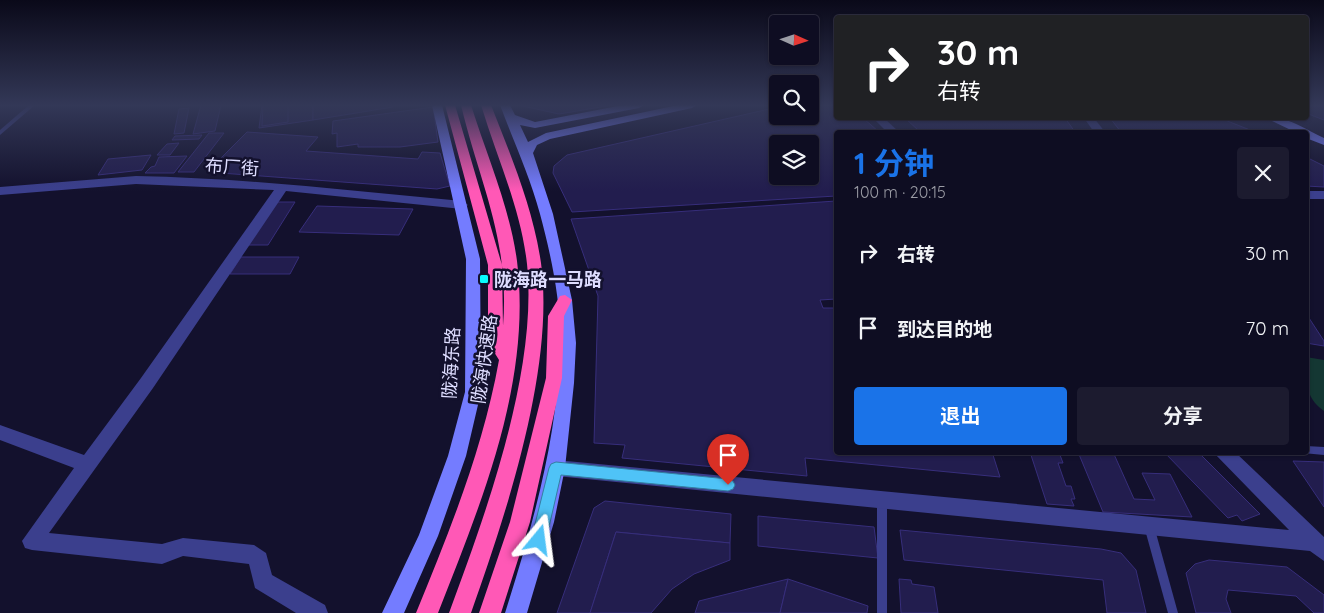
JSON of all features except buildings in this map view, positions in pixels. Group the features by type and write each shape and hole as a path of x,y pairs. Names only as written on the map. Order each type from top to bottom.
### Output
{"highway":[{"name":"陇海快速路","path":"427,613 475,486 495,421 507,359 511,303 507,244 491,181 466,134"},
{"path":"460,613 482,555 500,494 530,371 535,325 534,265 525,219 496,134"},
{"path":"490,613 520,522 554,378 556,316 565,300"}],"street":[{"name":"陇海东路","path":"393,613 428,536 457,456 473,392 475,277 462,205 454,134"},
{"path":"516,613 544,522 556,468 566,382 568,343 565,300 548,214 527,153 518,134"},
{"path":"527,153 533,143 546,136 557,134"},
{"path":"1309,135 1324,142"},
{"name":"布厂街","path":"0,190 136,180 197,182 462,205"},
{"path":"281,189 88,465 32,541 162,554 184,547 254,555 259,560 262,581 317,613"},
{"path":"1309,195 1324,195"},
{"path":"0,432 88,465"},
{"path":"1225,455 1319,546"},
{"path":"556,468 1149,526 1319,546"}],"lane":[{"path":"1309,450 1324,451"},
{"path":"882,500 882,613"},
{"path":"1149,526 1173,613"}],"green space":[{"path":"1309,358 1324,360 1324,411 1317,406 1310,394"}],"place":[{"name":"陇海路一马路","path":"484,279"}],"route":[{"path":"539,540 556,468 728,485"}]}
